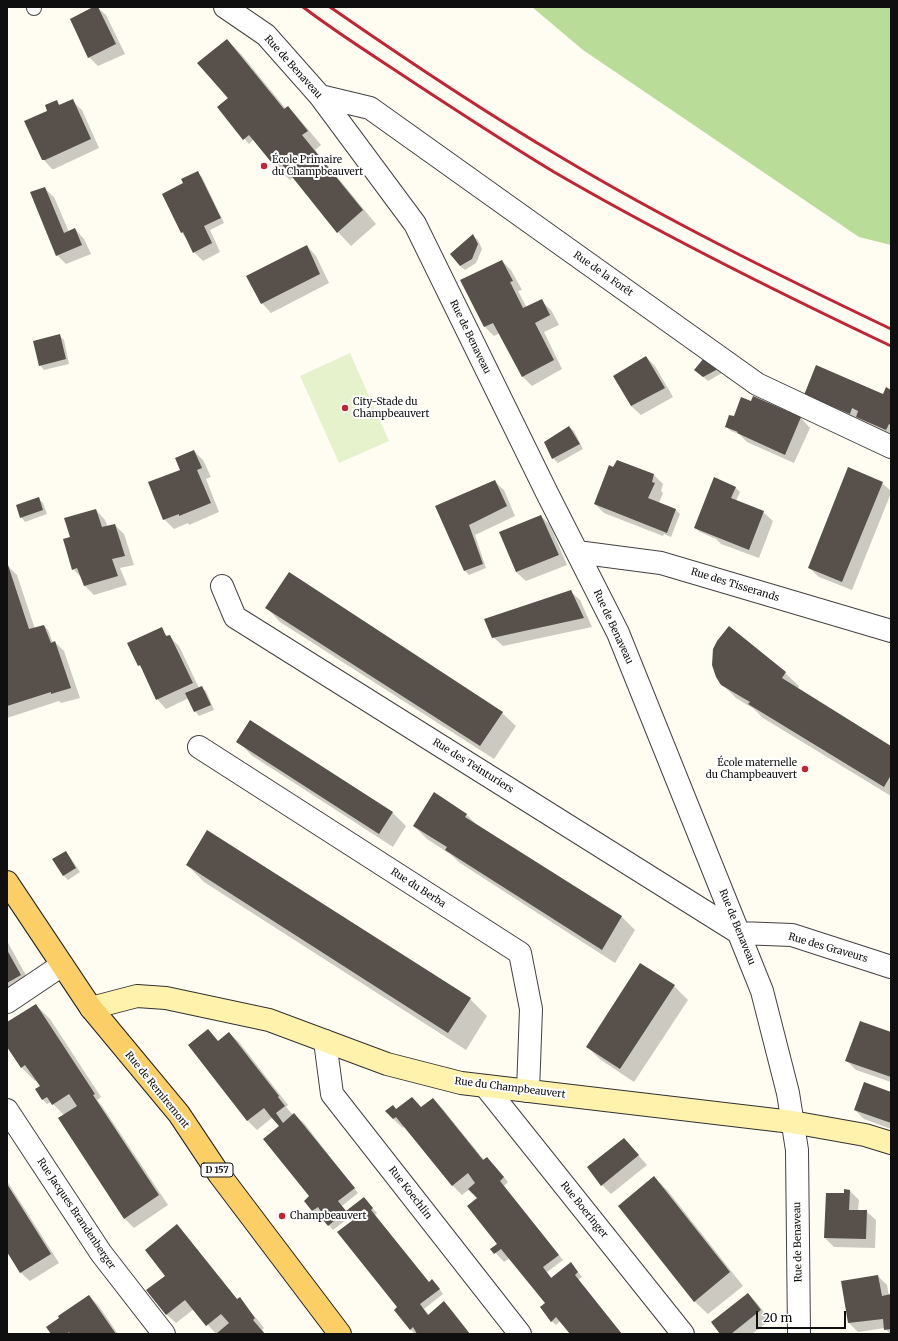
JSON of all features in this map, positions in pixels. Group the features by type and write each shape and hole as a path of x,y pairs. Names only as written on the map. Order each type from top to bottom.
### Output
{"main road":[{"name":"Rue de Remiremont","path":"7,882 91,1008 179,1114 219,1174 340,1334"}],"street":[{"name":"Rue de Benaveau","path":"225,7 266,35 320,96 415,224 618,633 762,991 788,1093 797,1150 799,1334"},
{"name":"Rue de la Forêt","path":"320,96 370,108 757,384 891,447"},
{"name":"Rue des Tisserands","path":"577,552 661,563 891,631"},
{"name":"Rue des Teinturiers","path":"222,586 234,617 739,933"},
{"name":"Rue du Berba","path":"199,747 520,953 531,1009 528,1091"},
{"name":"Rue des Graveurs","path":"739,933 792,935 891,967"},
{"path":"7,1002 62,966"},
{"name":"Rue du Champbeauvert","path":"91,1008 137,996 166,998 269,1020 387,1064 462,1083 792,1122 865,1135 891,1143"},
{"name":"Rue Koechlin","path":"325,1041 332,1094 520,1334"},
{"name":"Rue Boeringer","path":"485,1086 683,1334"},
{"name":"Rue Jacques Brandenberger","path":"7,1110 101,1253 164,1334"}],"green space":[{"path":"532,7 891,7 891,245 859,237 583,50"},
{"name":"City-Stade du Champbeauvert","path":"350,353 389,441 339,463 300,376"}],"building":[{"path":"93,7 98,7 116,44 88,58 70,19"},
{"path":"227,39 284,109 288,106 308,131 302,135 363,210 337,233 281,163 276,168 249,135 243,140 217,107 228,98 197,63"},
{"path":"73,99 91,139 42,160 24,121 47,111 45,105 57,100 59,105"},
{"path":"198,171 221,218 204,226 212,243 193,253 183,232 181,233 162,194 183,183 181,179"},
{"path":"45,187 64,233 75,228 82,245 56,256 30,192"},
{"path":"473,234 478,244 472,259 460,266 450,254"},
{"path":"307,245 320,274 261,304 246,276"},
{"path":"502,260 513,281 510,282 523,308 542,299 550,315 535,323 554,360 522,377 493,323 484,327 460,280"},
{"path":"60,334 66,359 39,366 33,341"},
{"path":"646,356 665,388 631,406 613,376"},
{"path":"704,358 718,369 703,377 694,370"},
{"path":"816,365 883,394 886,387 891,390 891,425 889,424 886,430 856,417 858,411 852,408 850,414 804,395"},
{"path":"753,396 801,417 785,455 725,427 729,415 734,416 741,397 751,401"},
{"path":"569,426 580,444 552,459 544,442"},
{"path":"194,450 202,468 197,470 211,503 179,516 179,514 163,520 148,482 180,470 175,458"},
{"path":"617,460 654,474 652,482 655,483 648,498 676,509 667,533 594,504 609,465 613,467"},
{"path":"848,467 883,482 842,582 808,568"},
{"path":"714,477 736,487 731,498 764,511 749,550 694,528"},
{"path":"495,480 507,506 469,525 483,564 464,571 435,506"},
{"path":"39,497 43,510 20,518 16,505"},
{"path":"96,509 102,527 115,524 125,556 112,559 118,576 84,586 77,568 72,570 63,539 70,537 64,518"},
{"path":"541,515 559,555 516,572 499,532"},
{"path":"7,565 29,629 44,625 51,643 55,641 71,688 51,694 51,692 7,706"},
{"path":"289,572 503,712 480,746 265,608"},
{"path":"571,590 584,618 492,638 484,619"},
{"path":"729,626 786,672 782,678 891,746 891,775 884,787 748,704 750,702 721,685 716,677 712,665 713,649 717,641"},
{"path":"162,627 166,636 170,635 193,683 156,700 140,665 138,666 127,643"},
{"path":"202,686 211,705 194,712 185,693"},
{"path":"250,720 393,812 379,834 236,742"},
{"path":"434,792 467,814 465,817 622,916 602,950 445,850 447,847 413,826"},
{"path":"207,830 471,998 448,1033 186,865"},
{"path":"66,851 76,868 63,876 52,859"},
{"path":"7,950 21,975 7,983"},
{"path":"640,963 675,985 620,1069 586,1047"},
{"path":"36,1004 95,1094 93,1095 159,1195 124,1219 58,1118 77,1106 69,1094 52,1105 47,1097 42,1100 35,1089 40,1086 25,1065 21,1068 7,1047 7,1022"},
{"path":"860,1021 891,1032 891,1077 845,1061"},
{"path":"208,1029 218,1041 229,1032 279,1096 278,1097 285,1106 276,1113 283,1123 294,1113 355,1188 338,1201 346,1211 328,1226 319,1215 322,1213 318,1207 312,1211 304,1201 309,1196 263,1139 279,1126 264,1108 247,1121 188,1045"},
{"path":"864,1082 891,1092 891,1123 854,1110"},
{"path":"412,1097 421,1107 433,1098 483,1160 487,1157 504,1177 500,1181 559,1255 543,1267 551,1278 571,1262 578,1272 575,1275 622,1334 570,1334 556,1317 551,1322 540,1307 545,1303 501,1249 494,1254 490,1249 497,1244 467,1206 477,1198 468,1189 475,1183 468,1173 452,1186 396,1117 393,1119 385,1111 393,1105 396,1109"},
{"path":"624,1138 639,1155 601,1186 587,1167"},
{"path":"654,1176 730,1272 694,1302 618,1206"},
{"path":"7,1184 51,1254 20,1273 7,1252"},
{"path":"844,1189 850,1190 849,1210 867,1210 866,1239 824,1238 826,1193 844,1193"},
{"path":"364,1197 373,1208 371,1210 429,1282 432,1279 440,1289 420,1304 428,1315 444,1301 470,1334 417,1334 413,1327 410,1330 394,1310 397,1307 337,1232 353,1220 346,1211"},
{"path":"177,1224 237,1299 240,1297 255,1318 253,1320 265,1334 216,1334 229,1323 221,1314 206,1326 185,1300 166,1315 146,1290 165,1276 145,1250"},
{"path":"878,1275 882,1296 891,1294 891,1329 884,1330 883,1319 848,1323 841,1281"},
{"path":"748,1293 761,1310 731,1334 720,1334 711,1322"},
{"path":"89,1295 116,1334 70,1334 69,1332 67,1334 51,1334 46,1327 59,1318 58,1316"}],"railway":[{"path":"303,7 317,18 422,88 504,141 595,196 721,263 891,346"},
{"path":"330,7 472,102 599,180 681,225 891,329"}],"place":[{"name":"École Primaire du Champbeauvert","path":"264,166"},
{"name":"City-Stade du Champbeauvert","path":"345,408"},
{"name":"École maternelle du Champbeauvert","path":"805,769"},
{"name":"Champbeauvert","path":"282,1216"}]}
